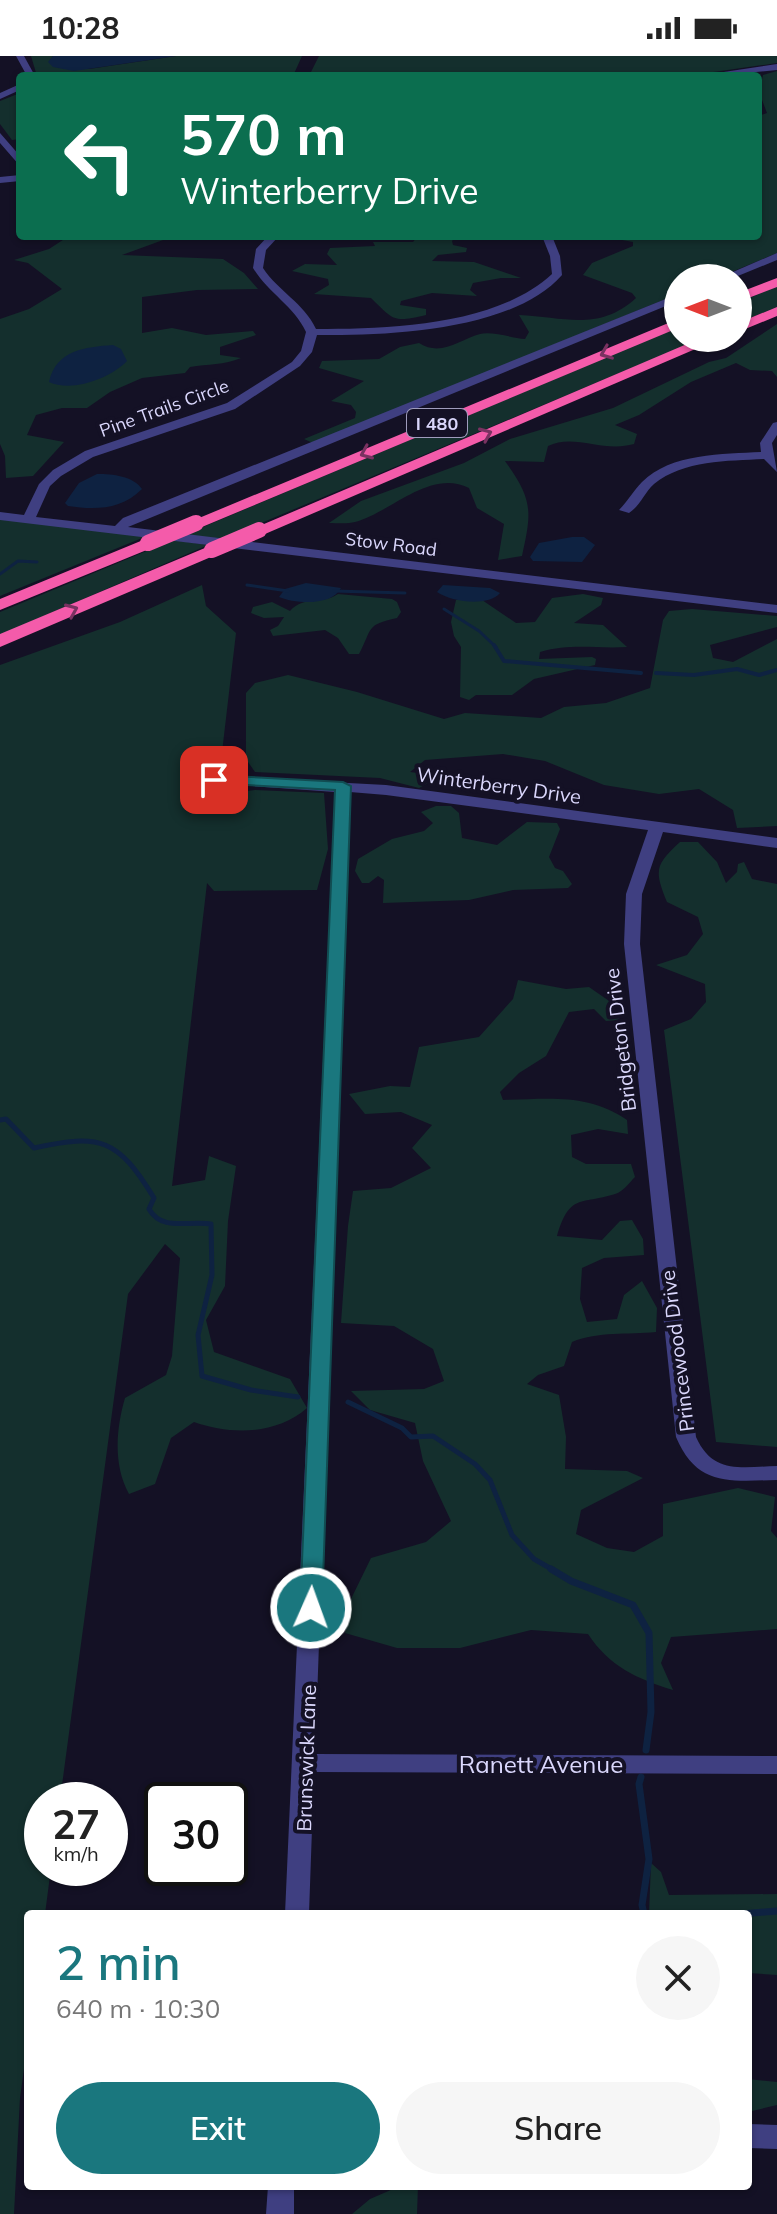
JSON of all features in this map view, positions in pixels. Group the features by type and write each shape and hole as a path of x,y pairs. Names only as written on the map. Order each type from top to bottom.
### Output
{"highway":[{"path":"752,292 777,282"},
{"path":"752,322 777,311"},
{"name":"I 480","path":"0,605 664,329"},
{"name":"I 480","path":"0,641 681,352"}],"street":[{"path":"744,72 777,67"},
{"path":"0,136 16,158"},
{"path":"270,240 261,249 258,261 260,273 299,308 312,332 425,325 492,311 522,301 542,291 557,275 555,256 549,240"},
{"path":"752,266 777,256"},
{"path":"118,530 128,521 664,303"},
{"name":"Pine Trails Circle","path":"29,519 45,484 73,462 231,406 296,364 306,352 312,332"},
{"path":"777,426 766,443 767,455 777,468"},
{"path":"625,510 637,504 650,482 677,467 721,458 767,455"},
{"name":"Stow Road","path":"0,516 777,609"},
{"name":"Winterberry Drive","path":"214,780 343,786 777,843"},
{"name":"Brunswick Lane","path":"297,1910 343,786"},
{"name":"Bridgeton Drive","path":"657,827 634,894 632,944 666,1252"},
{"name":"Princewood Drive","path":"666,1252 686,1437 691,1453 701,1466 717,1471 777,1473"},
{"name":"Ranett Avenue","path":"305,1763 777,1765"},
{"path":"752,2136 777,2137"},
{"path":"280,2214 281,2190"}],"green space":[{"path":"31,56 53,56 49,62 89,69 176,56 302,56 295,72 36,72"},
{"path":"319,56 777,56 777,63 714,72 311,72"},
{"path":"777,71 777,253 751,264 664,264 664,300 313,443 304,439 355,418 356,412 351,405 331,401 364,381 319,368 322,361 379,359 400,347 419,343 442,348 485,333 525,339 529,332 519,315 580,320 608,315 636,298 632,293 583,275 592,263 633,246 633,242 622,240 762,240 762,115 767,113 762,100 763,75"},
{"path":"16,95 16,140 12,140 0,124 0,101"},
{"path":"63,240 163,240 122,255 223,259 244,273 258,289 197,290 142,297 142,333 172,328 206,335 253,331 256,335 220,347 220,355 241,358 190,367 185,373 142,378 110,392 87,408 62,408 36,415 27,435 64,442 33,476 6,478 5,456 0,444 0,319 29,309 62,289 28,263 14,260 49,249"},
{"path":"453,240 453,245 467,248 466,252 438,255 432,261 474,262 521,278 473,283 470,290 477,296 432,293 401,301 400,305 426,309 426,315 400,319 394,318 371,298 314,294 329,285 328,279 292,271 305,264 337,265 327,254 330,248 375,246 373,242"},
{"path":"777,286 777,307 752,317 752,297"},
{"path":"777,324 777,377 772,371 750,370 736,363 691,382 639,415 615,425 637,434 634,444 611,446 568,441 548,446 544,462 505,461 521,486 528,506 528,528 522,556 498,560 504,524 477,508 469,488 454,483 425,488 355,522 329,523 361,501 464,463 510,439 613,408 735,352 752,352 752,341"},
{"path":"664,333 664,352 670,352 223,539 184,535"},
{"path":"0,519 147,536 0,596"},
{"path":"173,540 208,545 0,635 0,612"},
{"path":"202,585 206,606 236,633 217,795 255,790 324,793 328,849 317,890 214,891 207,883 172,1186 205,1180 209,1156 236,1166 228,1221 225,1286 206,1320 214,1352 290,1379 307,1408 281,1423 253,1430 223,1429 194,1422 171,1438 155,1484 129,1494 118,1459 125,1398 166,1375 172,1356 180,1258 165,1244 128,1294 62,1782 24,1782 24,1886 49,1886 46,1910 24,1910 24,2069 14,2214 0,2214 0,665 120,622"},
{"path":"338,594 392,599 397,602 401,612 397,618 371,629 359,654 349,654 338,638 325,630 273,636 270,630 278,626 284,617 264,618 251,613 253,607 272,602 290,611 301,603"},
{"path":"583,594 603,598 601,605 574,623 603,625 627,647 573,647 540,652 539,659 592,657 596,659 595,665 534,679 512,695 476,695 469,700 460,697 461,647 454,636 451,622 456,600 482,600 516,623 535,622 552,598"},
{"path":"692,609 777,616 777,627 710,645 713,658 733,662 777,639 777,826 737,828 733,810 699,789 659,794 604,785 545,761 503,754 425,760 410,772 441,776 419,788 380,778 255,772 246,759 246,693 255,683 288,675 444,719 465,713 541,718 564,707 606,703 650,688 663,620 669,611"},
{"path":"436,806 451,806 459,813 462,838 497,845 527,822 557,823 560,829 549,857 555,868 563,871 572,884 568,888 513,890 469,900 383,903 384,880 378,876 369,883 362,883 355,871 358,859 392,839 424,831 433,823 421,812"},
{"path":"680,842 698,842 717,862 726,883 737,872 738,864 744,862 752,879 777,884 777,1447 716,1442 664,1030 691,1019 706,1002 705,984 656,965 687,955 703,934 698,917 667,902 660,882 661,863"},
{"path":"518,980 566,989 589,987 612,1003 620,1020 606,1021 594,1009 569,1012 546,1056 519,1073 500,1092 503,1100 552,1099 598,1105 627,1120 628,1134 598,1129 571,1135 572,1157 586,1164 631,1164 635,1177 618,1193 572,1207 557,1236 602,1240 620,1221 632,1220 643,1239 644,1255 604,1258 582,1268 580,1299 587,1322 617,1319 624,1295 642,1281 657,1308 656,1332 603,1335 572,1342 564,1366 538,1375 527,1384 559,1395 566,1437 565,1469 627,1471 643,1478 581,1510 576,1534 607,1548 634,1552 663,1536 663,1504 738,1488 775,1497 771,1531 777,1538 777,1629 671,1637 661,1663 673,1690 625,1670 605,1655 588,1634 531,1630 460,1648 397,1648 345,1633 351,1599 371,1558 426,1542 451,1521 423,1461 415,1423 370,1410 351,1391 424,1389 444,1381 433,1349 394,1326 341,1323 353,1191 391,1188 431,1168 412,1148 432,1125 401,1112 365,1114 349,1094 390,1086 410,1087 419,1047 479,1037 513,999"},
{"path":"651,1863 661,1872 669,1895 777,1894 777,1975 752,1973 752,1910 649,1910"},
{"path":"752,2079 777,2082 777,2105 752,2111"},
{"path":"391,2190 418,2190 417,2214 352,2214 370,2199"}],"water":[{"path":"53,56 176,56 74,71 53,67 48,62"},
{"path":"113,345 121,349 127,361 111,373 80,385 49,382 58,363 73,352"},
{"path":"97,474 128,479 142,489 125,501 107,507 78,507 65,503 79,483"},
{"path":"584,537 595,545 582,562 533,561 530,557 539,543"},
{"path":"306,583 341,588 322,601 304,602 279,597 285,589"},
{"path":"443,585 490,588 500,593 487,600 460,600 437,592"}],"waterway":[{"path":"0,574 18,561 37,562"},
{"path":"247,585 288,591"},
{"path":"334,591 405,593"},
{"path":"444,609 479,631 494,645"},
{"path":"494,645 504,661 641,673"},
{"path":"656,673 694,675 737,669 759,675 777,670"},
{"path":"0,1120 6,1119 34,1148 76,1141 106,1145 118,1152 141,1178 154,1198 149,1209 154,1216 169,1223 211,1224 212,1275 198,1335 202,1376 251,1390 298,1397"},
{"path":"348,1402 402,1428 411,1437 433,1436 475,1464 490,1480 512,1535 534,1559 555,1571"},
{"path":"551,1569 571,1581 633,1605 649,1633 651,1712 646,1750"},
{"path":"641,1777 639,1784 649,1859 643,1910"},
{"path":"752,1913 777,1911"}],"route":[{"path":"214,780 343,786 311,1608"}]}
